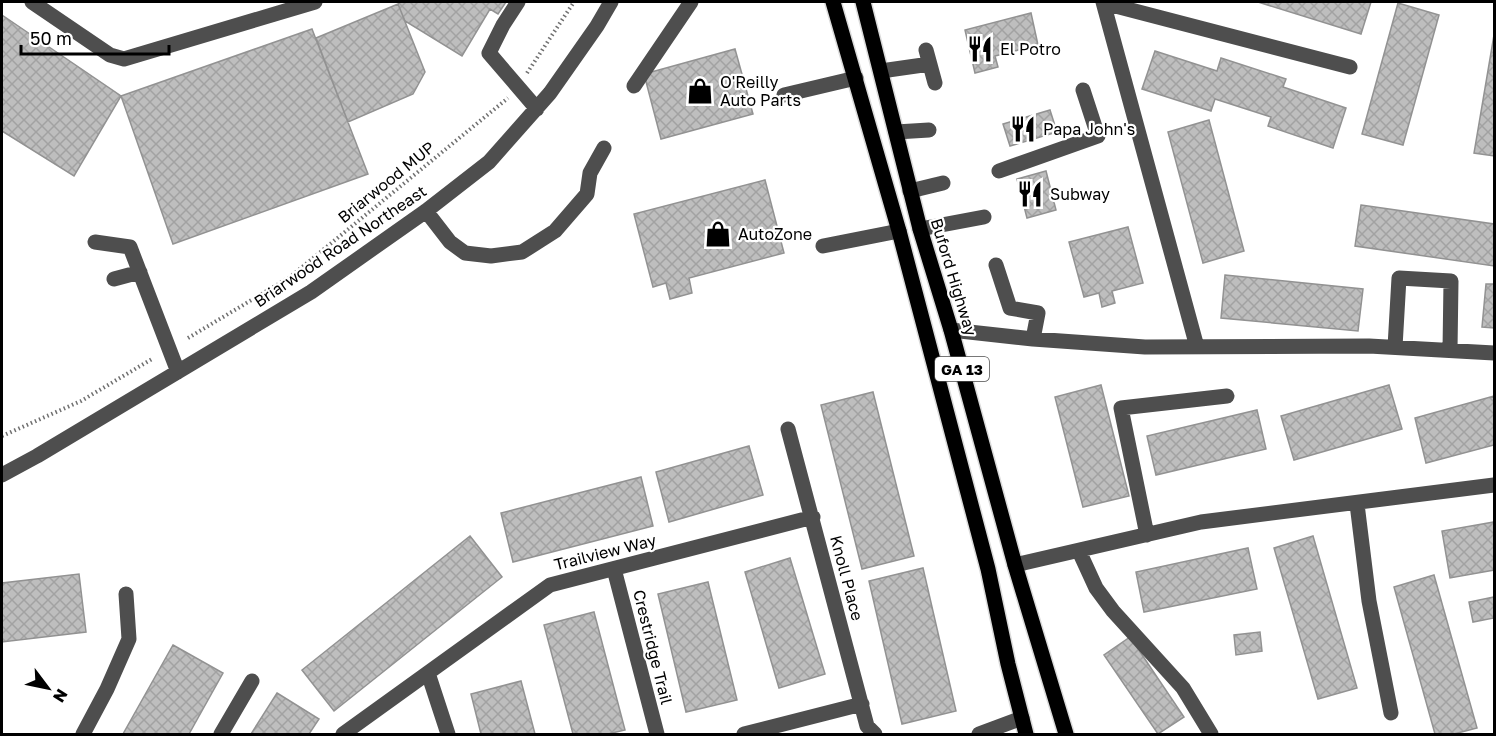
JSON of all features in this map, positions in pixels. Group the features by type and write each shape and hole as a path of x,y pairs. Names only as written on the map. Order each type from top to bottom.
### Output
{"main road":[{"name":"GA 13","path":"833,2 899,231 988,569 1026,735"},
{"name":"Buford Highway","path":"863,2 910,191 951,330 1015,566 1066,735"}],"street":[{"path":"32,2 110,55 124,59 315,2"},
{"path":"519,2 503,25 489,53 537,109"},
{"name":"Briarwood Road Northeast","path":"2,475 311,292 426,211 489,162 537,109 597,26 611,2"},
{"path":"634,86 691,2"},
{"path":"1197,347 1103,2 1350,67"},
{"path":"881,71 928,57 935,83"},
{"path":"784,95 856,78"},
{"path":"999,171 1098,136 1083,90"},
{"path":"896,132 929,130"},
{"path":"426,211 450,242 465,253 490,256 522,252 555,231 586,194 590,173 604,148"},
{"path":"910,191 943,183"},
{"path":"921,229 984,217"},
{"path":"823,246 899,231"},
{"path":"95,242 130,247 178,372"},
{"path":"996,265 1010,308 1038,313 1033,339"},
{"path":"114,279 140,272"},
{"path":"1395,347 1399,278 1451,281 1450,350"},
{"path":"951,330 1033,339 1145,347 1395,347 1494,353"},
{"path":"1147,535 1120,408 1227,396"},
{"name":"Knoll Place","path":"788,429 867,726 874,735"},
{"path":"1015,566 1201,522 1494,485"},
{"path":"1357,504 1369,601 1391,713"},
{"name":"Trailview Way","path":"342,735 550,585 813,517"},
{"path":"1079,551 1102,596 1183,688 1211,735"},
{"name":"Crestridge Trail","path":"614,569 657,735"},
{"path":"83,735 129,639 126,594"},
{"path":"428,673 448,735"},
{"path":"221,735 252,681"},
{"path":"744,735 862,704"},
{"path":"979,735 1022,718"}],"path":[{"path":"524,77 574,2"},
{"name":"Briarwood MUP","path":"188,338 290,277 506,100"},
{"path":"2,436 81,401 152,359"}],"building":[{"path":"400,2 506,2 498,14 490,9 462,56 405,21 398,4"},
{"path":"1258,2 1371,2 1361,34"},
{"path":"1398,3 1439,15 1403,145 1362,134"},
{"path":"398,4 425,72 413,94 348,122 316,38"},
{"path":"1031,13 1038,45 995,56 998,67 975,73 965,30"},
{"path":"2,15 121,96 74,176 2,131"},
{"path":"312,29 368,174 173,244 121,96"},
{"path":"1494,35 1494,156 1474,153"},
{"path":"735,49 753,114 661,139 644,74"},
{"path":"1155,51 1217,71 1221,58 1286,79 1283,87 1346,108 1333,148 1268,126 1271,117 1215,99 1211,111 1142,89"},
{"path":"1050,110 1057,132 1010,146 1003,124"},
{"path":"1209,120 1244,251 1203,263 1168,132"},
{"path":"1046,171 1056,210 1027,218 1017,179"},
{"path":"765,180 784,253 689,278 692,293 670,299 666,283 653,287 634,214"},
{"path":"1361,205 1494,224 1494,266 1355,246"},
{"path":"1128,227 1143,283 1112,291 1115,303 1102,307 1099,293 1084,297 1069,242"},
{"path":"1225,275 1363,289 1358,331 1221,318"},
{"path":"1486,284 1494,284 1494,328 1482,327"},
{"path":"1101,385 1129,496 1083,507 1055,397"},
{"path":"1389,385 1402,429 1294,460 1281,416"},
{"path":"873,392 914,556 862,569 821,405"},
{"path":"1494,396 1494,445 1426,463 1415,418"},
{"path":"1257,410 1266,449 1156,475 1147,436"},
{"path":"749,446 763,495 669,522 656,472"},
{"path":"641,477 653,526 513,562 501,513"},
{"path":"1494,522 1494,570 1450,578 1442,531"},
{"path":"470,536 502,577 334,711 302,670"},
{"path":"1313,536 1357,688 1318,699 1274,548"},
{"path":"1248,548 1257,589 1144,612 1136,572"},
{"path":"790,558 825,674 779,688 745,572"},
{"path":"923,568 956,711 902,724 869,581"},
{"path":"79,574 86,632 2,642 2,583"},
{"path":"1434,575 1477,728 1454,734 1435,734 1394,587"},
{"path":"708,582 737,700 686,712 658,594"},
{"path":"1494,597 1494,618 1473,622 1469,602"},
{"path":"594,612 625,730 608,734 573,734 544,625"},
{"path":"1260,632 1262,651 1236,655 1234,635"},
{"path":"1130,637 1184,717 1158,734 1104,655"},
{"path":"173,645 223,673 189,734 123,734"},
{"path":"521,681 535,734 481,734 471,694"},
{"path":"277,693 319,719 309,734 251,734"}],"place":[{"name":"El Potro","path":"980,49"},
{"name":"O'Reilly Auto Parts","path":"700,91"},
{"name":"Papa John's","path":"1023,129"},
{"name":"Subway","path":"1030,194"},
{"name":"AutoZone","path":"718,234"}]}
